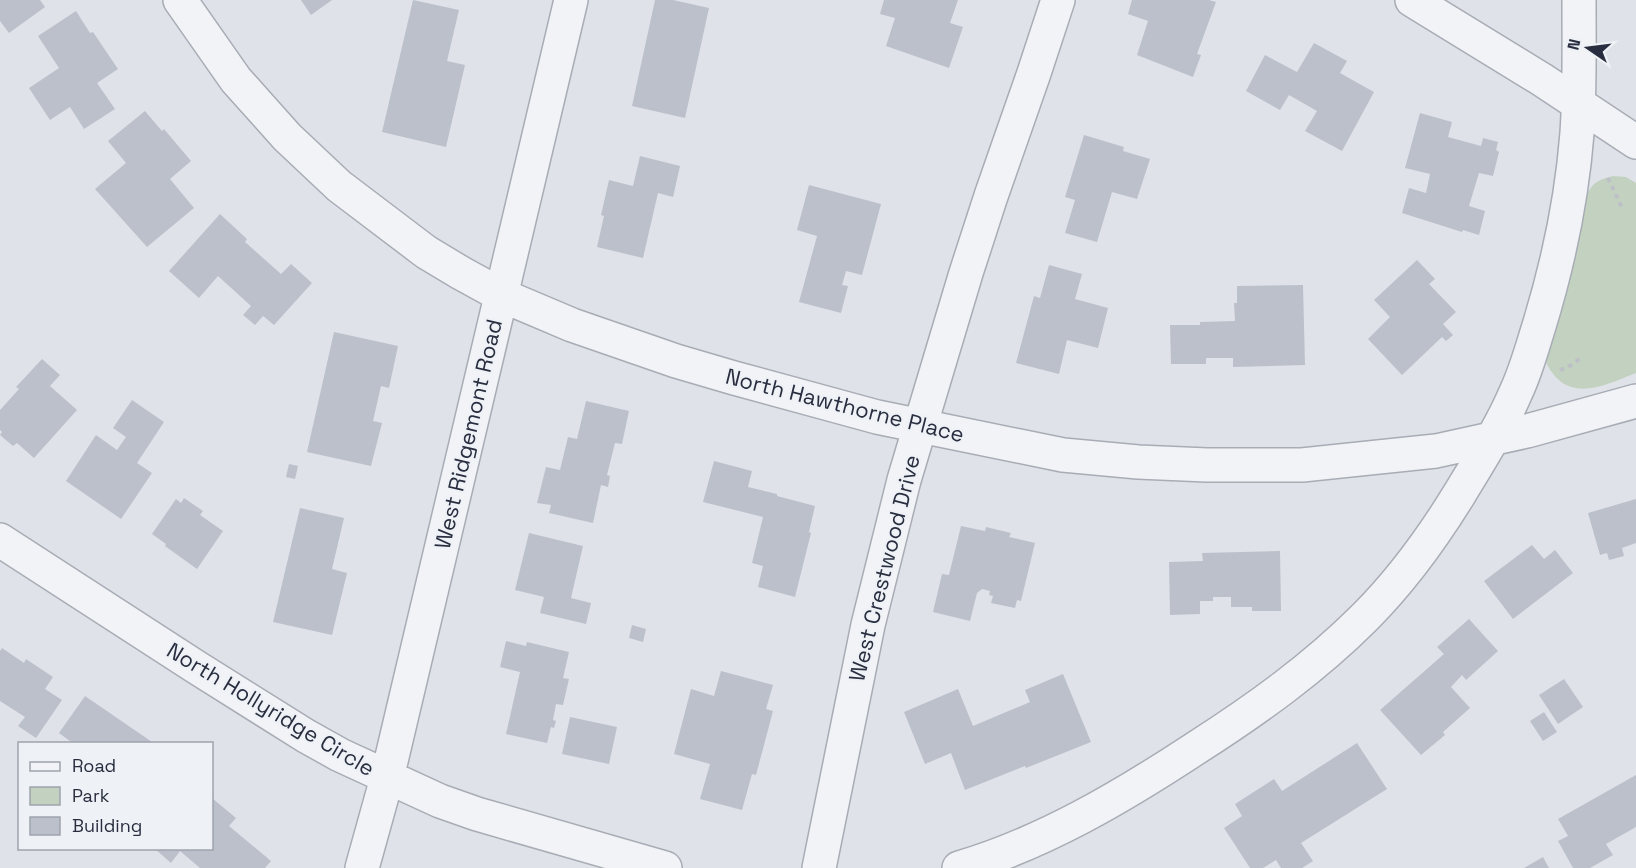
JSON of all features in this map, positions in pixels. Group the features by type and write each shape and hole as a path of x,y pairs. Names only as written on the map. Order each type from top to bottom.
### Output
{"street":[{"name":"North Hawthorne Place","path":"180,0 243,87 276,126 311,161 353,198 426,252 461,273 501,294 606,338 676,361 877,417 1063,455 1138,462 1229,466 1302,465 1436,452 1492,440 1636,401"},
{"name":"West Ridgemont Road","path":"362,868 387,778 571,0"},
{"name":"West Crestwood Drive","path":"819,868 870,617 894,516 963,282 1058,0"},
{"path":"1412,0 1522,66 1636,142"},
{"path":"959,868 1015,849 1092,811 1180,759 1256,708 1299,676 1364,618 1393,586 1439,526 1509,408 1526,368 1551,285 1573,172 1579,104 1579,0"},
{"name":"North Hollyridge Circle","path":"0,540 306,736 387,778 440,801 501,822 665,868"}],"path":[{"path":"1608,177 1623,210"},
{"path":"1568,368 1582,357"}],"green space":[{"path":"1613,176 1626,177 1636,183 1636,373 1597,387 1573,388 1553,374 1545,360 1583,204 1594,185"}],"building":[{"path":"0,0 40,0 45,7 9,33 0,21"},
{"path":"301,0 332,0 311,15"},
{"path":"413,0 459,10 447,61 465,65 446,147 382,132"},
{"path":"655,0 673,0 709,8 685,118 632,106"},
{"path":"884,0 958,0 950,23 963,27 949,68 886,46 895,18 880,14"},
{"path":"1132,0 1209,0 1216,2 1197,54 1201,55 1193,77 1137,55 1148,21 1128,14"},
{"path":"76,11 118,69 97,83 115,109 84,129 70,107 50,120 29,88 59,68 38,36"},
{"path":"1314,43 1347,61 1340,73 1374,92 1342,151 1305,131 1317,111 1289,95 1280,110 1246,91 1265,55 1297,72"},
{"path":"145,111 191,161 170,179 194,208 147,247 95,189 126,163 108,141"},
{"path":"1420,113 1452,122 1448,137 1481,146 1483,138 1498,142 1496,150 1499,152 1493,176 1479,173 1469,206 1485,211 1479,235 1402,213 1409,188 1426,193 1430,174 1405,168"},
{"path":"1084,135 1124,147 1123,151 1150,159 1137,199 1112,192 1097,242 1065,233 1075,200 1065,197"},
{"path":"640,156 680,166 673,197 658,193 643,258 597,247 609,180 633,186"},
{"path":"809,185 881,204 862,275 846,271 842,285 848,286 841,313 799,302 817,236 797,230"},
{"path":"220,214 247,239 245,242 281,274 291,264 312,283 274,325 263,316 255,325 243,315 251,306 218,276 199,298 169,271"},
{"path":"1417,260 1435,279 1429,284 1456,312 1443,324 1453,335 1446,341 1442,337 1402,375 1368,339 1390,317 1374,300"},
{"path":"1049,265 1082,274 1075,299 1108,308 1098,348 1067,340 1059,374 1016,363 1034,296 1040,298"},
{"path":"1303,285 1305,365 1233,367 1233,358 1206,358 1206,364 1171,364 1170,325 1200,325 1200,322 1235,321 1234,303 1237,303 1237,286"},
{"path":"334,332 398,346 389,388 381,386 373,421 382,423 371,466 307,452"},
{"path":"42,359 60,375 50,386 77,410 34,458 17,443 13,446 0,435 2,432 0,430 0,410 19,389 16,387"},
{"path":"132,400 164,422 137,463 152,473 121,519 66,481 96,435 117,450 126,437 113,428"},
{"path":"586,401 629,411 622,444 615,443 607,475 610,476 608,487 601,485 593,523 549,513 551,505 537,503 546,467 560,470 568,437 577,439"},
{"path":"714,461 752,471 748,487 815,506 809,532 811,533 795,597 758,587 763,566 752,563 763,517 703,502"},
{"path":"289,464 298,466 295,479 286,477"},
{"path":"184,498 203,511 200,515 223,531 197,569 152,534 176,499 181,503"},
{"path":"1636,499 1636,543 1622,548 1624,556 1609,560 1607,553 1600,555 1588,513"},
{"path":"300,508 344,518 332,569 347,573 332,635 273,622"},
{"path":"961,526 985,531 986,527 1011,533 1009,537 1035,543 1021,601 1017,600 1015,608 991,603 993,596 989,595 990,591 982,589 977,593 970,621 933,612 942,574 949,575"},
{"path":"529,533 583,546 571,598 591,603 586,624 540,613 544,597 515,590"},
{"path":"1532,545 1544,559 1555,550 1573,573 1513,619 1484,581"},
{"path":"1280,551 1281,611 1252,611 1252,607 1231,607 1231,597 1213,597 1213,601 1200,601 1200,614 1170,615 1169,562 1203,561 1202,553"},
{"path":"1469,619 1498,651 1466,680 1462,675 1451,687 1470,708 1443,732 1445,735 1421,755 1380,710 1444,654 1437,647"},
{"path":"632,625 646,629 643,642 629,638"},
{"path":"506,641 526,646 527,642 569,652 563,678 569,679 563,705 556,704 553,720 556,721 554,728 551,727 547,743 506,734 520,672 500,667"},
{"path":"2,648 24,663 26,659 53,677 45,689 62,700 36,738 18,726 25,717 0,701 0,651"},
{"path":"721,671 773,685 766,709 773,711 756,775 752,774 742,810 700,799 710,764 674,754 691,689 714,696"},
{"path":"1063,674 1091,742 965,790 951,753 925,764 904,712 958,689 973,726 1030,702 1025,690"},
{"path":"1564,679 1583,707 1558,724 1539,695"},
{"path":"85,696 152,742 71,742 59,733"},
{"path":"1544,712 1557,732 1543,741 1530,721"},
{"path":"570,717 617,727 609,764 562,754"},
{"path":"1357,743 1387,789 1301,843 1313,861 1302,868 1281,868 1276,860 1263,868 1250,868 1224,828 1242,816 1235,804 1274,779 1282,791"},
{"path":"1636,775 1636,827 1606,844 1613,855 1590,868 1573,868 1558,841 1568,836 1558,819"},
{"path":"213,799 236,818 229,826 271,861 265,868 200,868 180,851 171,863 156,850 213,850"},
{"path":"1543,857 1549,868 1524,868"}]}
